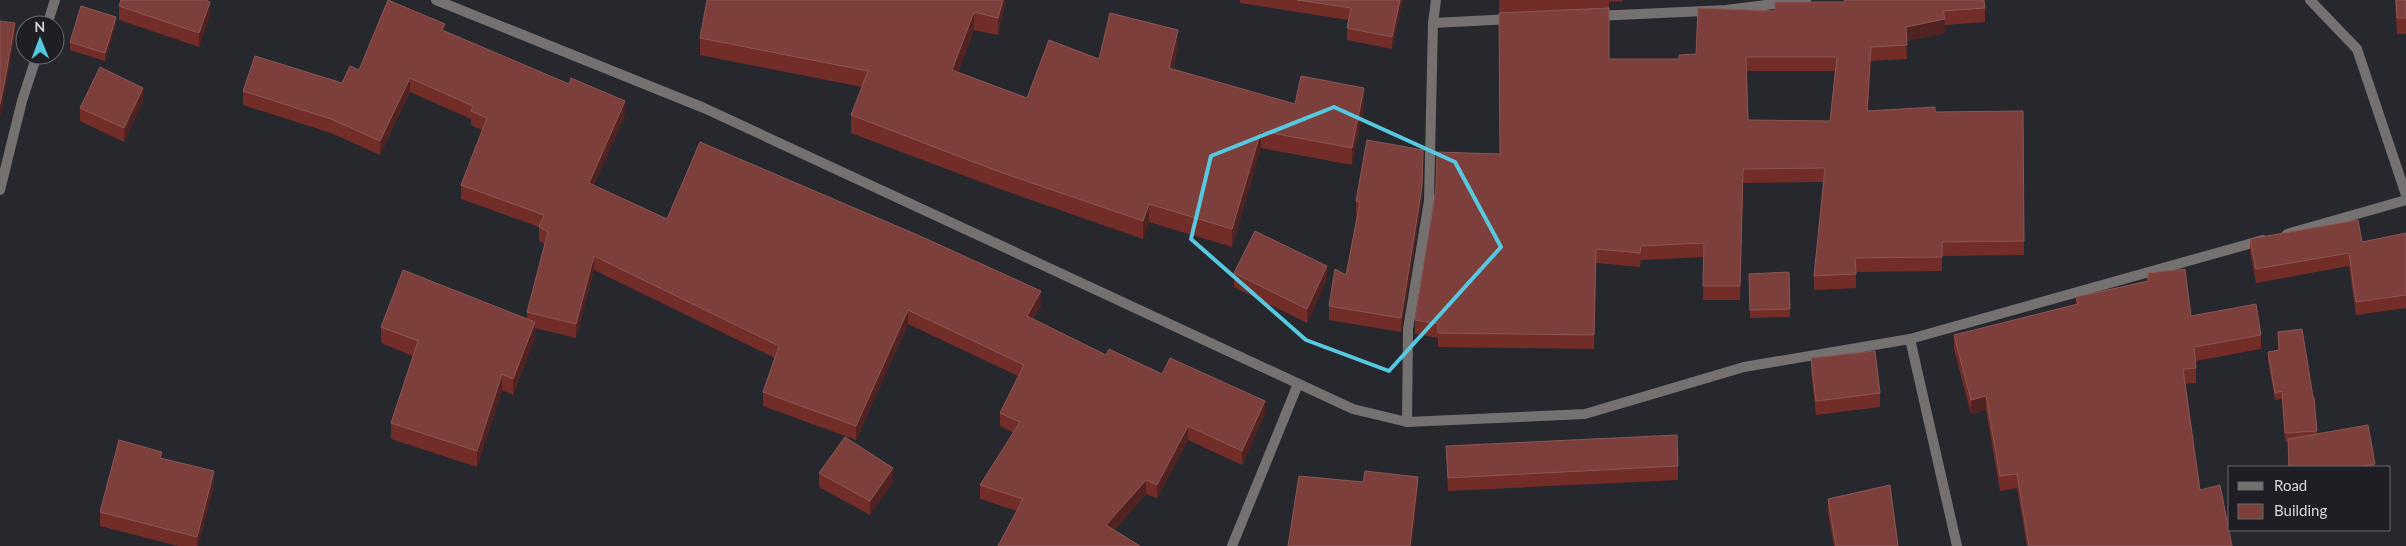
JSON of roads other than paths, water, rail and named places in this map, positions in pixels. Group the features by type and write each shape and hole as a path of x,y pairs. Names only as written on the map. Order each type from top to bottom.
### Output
{"street":[{"path":"50,15 55,0"},
{"path":"436,0 704,108 1353,409 1407,422 1585,414 1744,367 1910,339 2406,200"},
{"path":"1407,422 1408,329 1429,202 1433,23 1436,0"},
{"path":"1589,16 1726,10 1806,0"},
{"path":"2310,0 2356,49 2406,195"},
{"path":"1433,23 1521,19"},
{"path":"0,190 22,101 34,65"},
{"path":"1910,339 1957,546"},
{"path":"1232,546 1298,384"}]}
